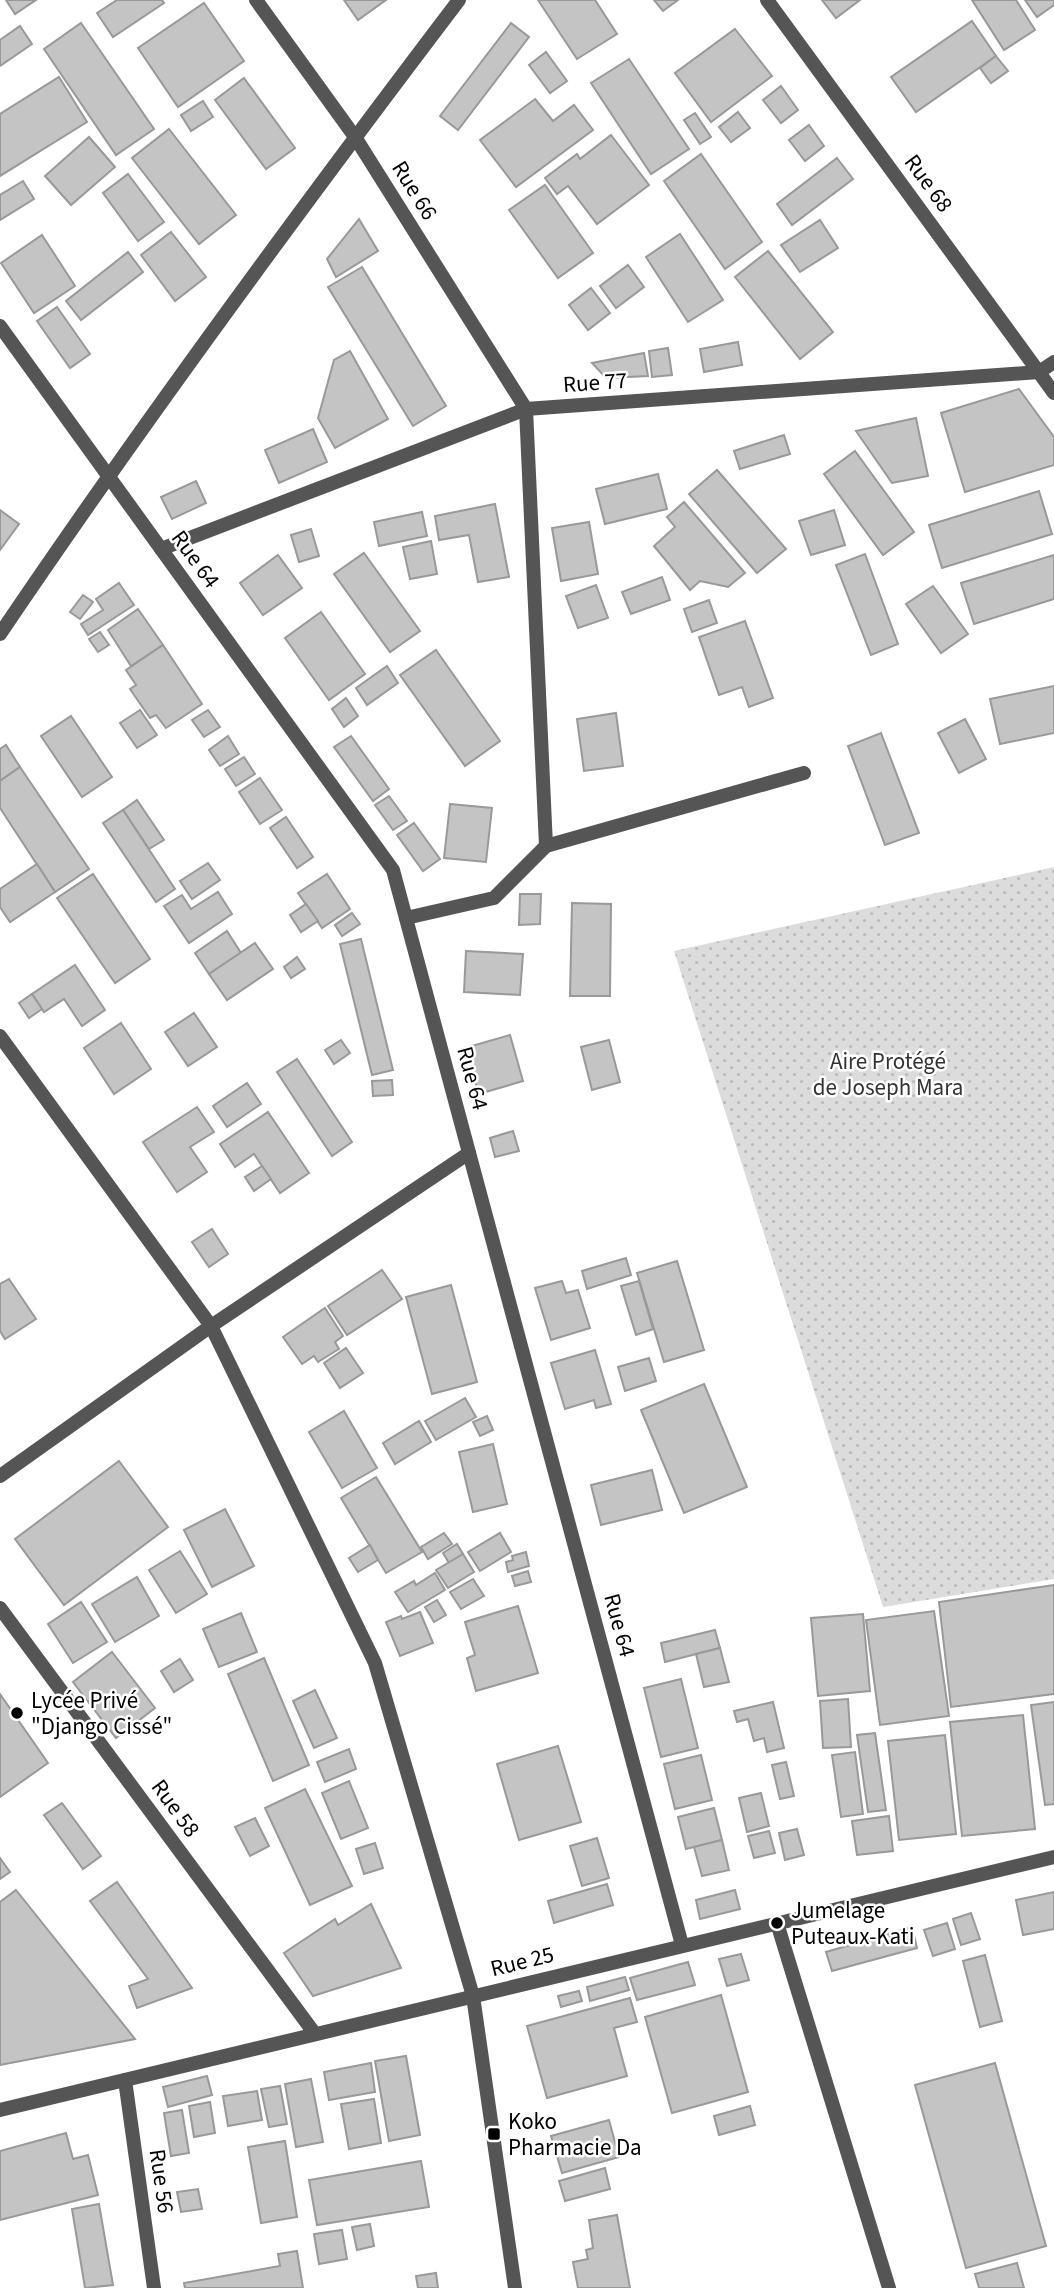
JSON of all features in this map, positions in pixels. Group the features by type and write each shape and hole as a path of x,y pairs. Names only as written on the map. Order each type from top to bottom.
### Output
{"street":[{"name":"Rue 66","path":"257,0 355,137 526,409"},
{"path":"0,634 108,475 355,137 459,0"},
{"name":"Rue 68","path":"767,0 1054,393"},
{"name":"Rue 64","path":"0,326 393,870 682,1945"},
{"name":"Rue 77","path":"161,549 526,409 1039,372 1054,362"},
{"path":"526,409 546,846"},
{"path":"407,918 494,898 546,846 804,773"},
{"path":"0,1036 211,1326 375,1663 473,1996 515,2288"},
{"path":"0,1476 211,1326 469,1153"},
{"name":"Rue 58","path":"0,1608 314,2034"},
{"name":"Rue 25","path":"0,2110 1054,1857"},
{"path":"777,1923 889,2288"},
{"name":"Rue 56","path":"125,2080 154,2288"}],"green space":[{"name":"Aire Protégé de Joseph Mara","path":"1054,867 1054,1579 883,1607 674,951"}],"building":[{"path":"6,0 36,0 15,14"},
{"path":"117,0 162,0 164,3 113,37 97,13"},
{"path":"344,0 386,0 358,20"},
{"path":"538,0 595,0 617,34 577,59"},
{"path":"654,0 678,0 663,11"},
{"path":"822,0 860,0 836,18"},
{"path":"972,0 1016,0 1035,30 1004,50"},
{"path":"1025,0 1054,0 1054,5 1037,17"},
{"path":"204,3 244,61 178,107 138,48"},
{"path":"972,21 996,56 916,112 891,77"},
{"path":"81,23 154,129 116,155 44,49"},
{"path":"511,23 529,37 458,130 440,116"},
{"path":"20,26 32,44 0,66 0,40"},
{"path":"735,29 772,76 711,122 675,73"},
{"path":"546,52 567,81 550,93 529,65"},
{"path":"996,56 1008,71 991,83 980,68"},
{"path":"629,59 689,149 651,174 591,83"},
{"path":"59,77 87,122 0,176 0,114"},
{"path":"244,78 295,148 266,169 215,100"},
{"path":"781,86 798,110 781,123 763,100"},
{"path":"535,99 553,121 574,105 593,130 516,187 480,140"},
{"path":"203,101 213,117 191,131 181,115"},
{"path":"738,112 750,128 731,142 719,127"},
{"path":"695,113 711,137 700,144 684,120"},
{"path":"809,125 824,146 805,161 789,140"},
{"path":"169,129 236,215 199,244 132,158"},
{"path":"611,135 649,185 597,224 568,186 557,194 545,178 577,154 580,159"},
{"path":"89,137 115,167 71,205 45,176"},
{"path":"701,154 762,242 725,269 664,181"},
{"path":"837,158 853,179 792,225 777,204"},
{"path":"128,174 164,222 138,241 103,193"},
{"path":"23,181 34,199 0,220 0,195"},
{"path":"545,185 593,253 558,278 509,210"},
{"path":"359,219 378,251 336,277 327,259"},
{"path":"820,220 838,248 800,272 781,245"},
{"path":"171,232 206,277 175,301 141,255"},
{"path":"680,234 723,300 688,322 646,257"},
{"path":"42,235 75,286 34,313 1,263"},
{"path":"768,251 833,332 800,359 735,277"},
{"path":"128,252 143,272 81,320 66,301"},
{"path":"628,265 644,287 616,308 600,286"},
{"path":"362,267 446,406 413,426 328,287"},
{"path":"591,288 610,313 588,330 569,305"},
{"path":"57,307 90,354 70,368 37,321"},
{"path":"738,342 742,365 704,372 700,349"},
{"path":"668,348 672,375 652,377 649,351"},
{"path":"350,351 388,419 335,448 318,418 334,360"},
{"path":"644,353 648,376 606,378 592,363"},
{"path":"1019,389 1054,437 1054,465 965,492 941,413"},
{"path":"916,418 928,476 892,483 856,431"},
{"path":"313,429 327,462 279,483 265,450"},
{"path":"784,435 790,454 740,469 734,451"},
{"path":"855,451 914,532 883,555 824,474"},
{"path":"717,470 786,549 757,573 689,494"},
{"path":"658,474 667,509 605,524 596,489"},
{"path":"196,481 206,503 172,519 161,497"},
{"path":"1039,491 1052,534 942,568 929,525"},
{"path":"684,502 745,573 728,587 700,581 690,590 654,546 675,527 667,517"},
{"path":"495,504 509,577 478,582 469,535 439,540 435,516"},
{"path":"0,510 19,524 0,550"},
{"path":"834,510 845,545 811,555 799,521"},
{"path":"422,512 427,536 379,546 374,522"},
{"path":"589,522 598,574 561,581 552,528"},
{"path":"311,529 319,556 299,562 291,535"},
{"path":"431,541 437,574 410,579 403,547"},
{"path":"364,553 420,631 390,652 334,574"},
{"path":"865,554 898,644 871,655 836,565"},
{"path":"278,555 302,588 263,615 240,583"},
{"path":"1054,555 1054,599 974,624 961,583"},
{"path":"662,577 670,600 631,614 622,592"},
{"path":"119,583 134,605 88,635 81,624 103,610 96,599"},
{"path":"596,585 608,618 578,628 566,596"},
{"path":"933,586 968,634 941,653 906,604"},
{"path":"83,595 93,602 80,619 70,612"},
{"path":"709,600 717,623 692,632 684,609"},
{"path":"138,609 163,645 131,666 108,630"},
{"path":"321,612 365,674 329,700 285,638"},
{"path":"745,621 773,698 749,707 742,687 719,695 699,637"},
{"path":"100,632 109,645 98,652 89,639"},
{"path":"163,645 202,704 166,728 156,715 150,718 130,689 136,685 126,670"},
{"path":"436,650 500,741 465,766 400,675"},
{"path":"387,666 398,683 367,705 356,688"},
{"path":"1054,686 1054,733 1000,744 990,699"},
{"path":"346,698 358,716 344,727 332,709"},
{"path":"140,710 157,735 137,748 120,723"},
{"path":"208,710 220,727 204,737 192,720"},
{"path":"616,713 623,766 584,771 577,719"},
{"path":"71,716 112,777 82,797 41,736"},
{"path":"965,719 986,759 959,773 938,733"},
{"path":"881,733 919,833 885,845 848,746"},
{"path":"228,736 239,754 220,766 209,750"},
{"path":"351,736 389,789 373,801 334,747"},
{"path":"6,745 20,767 0,781 0,749"},
{"path":"244,757 255,774 236,786 225,769"},
{"path":"20,767 89,869 55,892 0,808 0,781"},
{"path":"260,778 282,810 260,824 239,792"},
{"path":"389,796 407,821 393,830 375,805"},
{"path":"137,800 164,840 149,849 123,810"},
{"path":"450,804 492,808 486,862 444,858"},
{"path":"123,810 175,889 156,902 103,823"},
{"path":"286,817 313,857 297,868 270,828"},
{"path":"414,823 440,859 423,871 397,835"},
{"path":"208,863 220,880 192,899 180,881"},
{"path":"37,864 55,892 10,922 0,907 0,889"},
{"path":"93,874 150,959 115,983 57,898"},
{"path":"327,874 350,909 322,928 298,893"},
{"path":"218,892 232,914 189,943 164,906 182,895 191,909"},
{"path":"520,894 541,894 540,924 519,925"},
{"path":"572,903 611,904 610,996 570,996"},
{"path":"306,904 318,921 301,932 290,915"},
{"path":"352,913 360,924 342,936 335,925"},
{"path":"227,931 241,953 209,974 195,953"},
{"path":"361,939 393,1070 372,1075 340,944"},
{"path":"255,943 273,969 227,1000 209,974"},
{"path":"466,951 523,954 520,995 464,992"},
{"path":"297,957 305,969 291,978 284,967"},
{"path":"75,965 105,1010 82,1026 64,999 44,1012 32,994"},
{"path":"32,994 42,1009 29,1018 19,1003"},
{"path":"194,1013 217,1047 188,1066 165,1032"},
{"path":"121,1023 151,1069 114,1094 84,1048"},
{"path":"510,1035 523,1081 479,1094 465,1048"},
{"path":"341,1040 350,1053 334,1064 325,1050"},
{"path":"609,1040 620,1082 592,1090 581,1047"},
{"path":"297,1059 352,1142 332,1156 277,1072"},
{"path":"392,1080 393,1095 373,1096 372,1081"},
{"path":"247,1083 261,1104 227,1127 213,1106"},
{"path":"197,1107 214,1132 190,1147 207,1172 177,1192 143,1142"},
{"path":"268,1112 309,1173 280,1193 254,1154 235,1167 220,1144"},
{"path":"513,1131 519,1151 495,1157 490,1138"},
{"path":"262,1166 271,1179 254,1191 245,1177"},
{"path":"212,1229 228,1254 209,1267 192,1242"},
{"path":"626,1258 631,1275 587,1289 582,1271"},
{"path":"677,1261 704,1350 664,1362 637,1273"},
{"path":"382,1270 402,1299 347,1335 328,1306"},
{"path":"9,1279 36,1319 5,1339 0,1331 0,1284"},
{"path":"562,1281 566,1293 578,1290 590,1328 551,1340 535,1288"},
{"path":"639,1281 653,1329 636,1335 621,1286"},
{"path":"451,1285 477,1382 432,1394 406,1297"},
{"path":"325,1308 343,1336 335,1342 339,1349 318,1362 314,1356 302,1364 283,1337"},
{"path":"346,1348 363,1373 340,1388 324,1363"},
{"path":"595,1350 611,1404 596,1408 594,1400 565,1409 551,1363"},
{"path":"649,1358 656,1381 625,1391 618,1367"},
{"path":"704,1384 747,1487 684,1513 641,1410"},
{"path":"465,1398 476,1417 436,1440 425,1421"},
{"path":"344,1411 377,1468 342,1488 309,1432"},
{"path":"487,1416 493,1430 480,1436 473,1422"},
{"path":"419,1421 431,1442 395,1464 383,1443"},
{"path":"493,1444 507,1504 473,1512 459,1452"},
{"path":"119,1461 168,1527 64,1605 15,1539"},
{"path":"652,1470 662,1510 601,1525 591,1485"},
{"path":"376,1477 422,1552 386,1573 341,1498"},
{"path":"225,1509 254,1566 212,1587 184,1530"},
{"path":"444,1533 452,1544 428,1559 421,1547"},
{"path":"500,1533 511,1552 480,1571 468,1552"},
{"path":"457,1544 463,1554 449,1563 443,1553"},
{"path":"370,1545 378,1560 358,1572 349,1558"},
{"path":"180,1551 207,1594 176,1613 149,1570"},
{"path":"526,1552 529,1566 508,1572 506,1562 513,1560 512,1556"},
{"path":"463,1554 474,1572 448,1588 436,1570"},
{"path":"528,1571 531,1582 515,1586 512,1576"},
{"path":"435,1573 445,1590 408,1612 395,1592 414,1581 416,1585"},
{"path":"137,1577 159,1616 115,1642 92,1604"},
{"path":"473,1579 484,1596 461,1609 450,1592"},
{"path":"1054,1585 1054,1694 951,1707 939,1602"},
{"path":"437,1600 446,1615 434,1622 425,1607"},
{"path":"81,1602 107,1642 73,1663 48,1624"},
{"path":"518,1606 538,1673 476,1691 467,1658 475,1655 465,1622"},
{"path":"934,1611 949,1716 880,1725 866,1620"},
{"path":"420,1612 433,1643 400,1656 386,1622"},
{"path":"241,1613 257,1652 219,1667 203,1629"},
{"path":"863,1614 870,1691 818,1696 811,1618"},
{"path":"715,1630 720,1648 665,1662 661,1643"},
{"path":"720,1648 729,1682 704,1687 696,1654"},
{"path":"112,1652 155,1708 116,1738 73,1682"},
{"path":"264,1658 309,1765 273,1781 228,1674"},
{"path":"180,1659 193,1680 174,1692 161,1671"},
{"path":"681,1679 698,1748 661,1757 644,1688"},
{"path":"315,1690 337,1738 314,1748 293,1701"},
{"path":"0,1694 48,1763 0,1797"},
{"path":"848,1699 851,1747 823,1748 820,1701"},
{"path":"773,1702 784,1748 767,1752 764,1738 754,1741 748,1719 737,1722 734,1711"},
{"path":"1054,1702 1054,1804 1045,1805 1031,1705"},
{"path":"1023,1715 1035,1829 962,1836 950,1722"},
{"path":"875,1733 886,1810 868,1812 857,1735"},
{"path":"945,1735 956,1834 899,1840 888,1741"},
{"path":"558,1746 581,1822 519,1840 497,1764"},
{"path":"349,1749 356,1769 325,1782 317,1762"},
{"path":"855,1752 863,1814 841,1817 832,1755"},
{"path":"701,1755 712,1800 675,1809 664,1764"},
{"path":"786,1762 794,1796 780,1799 772,1765"},
{"path":"349,1781 368,1828 341,1839 322,1793"},
{"path":"305,1789 352,1886 310,1905 265,1808"},
{"path":"761,1793 769,1826 747,1832 739,1798"},
{"path":"62,1803 101,1856 83,1869 44,1815"},
{"path":"714,1808 722,1840 686,1849 678,1817"},
{"path":"889,1816 893,1851 857,1855 852,1821"},
{"path":"255,1818 269,1846 250,1856 235,1827"},
{"path":"797,1829 804,1855 785,1860 779,1833"},
{"path":"769,1831 775,1853 754,1858 748,1836"},
{"path":"597,1838 609,1878 582,1886 570,1846"},
{"path":"722,1840 729,1870 702,1876 694,1847"},
{"path":"375,1843 383,1868 364,1874 356,1849"},
{"path":"0,1858 10,1872 0,1879"},
{"path":"117,1882 192,1988 137,2008 129,1986 148,1979 90,1901"},
{"path":"607,1884 613,1905 554,1923 548,1901"},
{"path":"16,1890 135,2039 0,2065 0,1902"},
{"path":"735,1890 740,1909 700,1919 696,1900"},
{"path":"1054,1892 1054,1929 1023,1935 1016,1900"},
{"path":"371,1904 401,1968 313,1996 284,1953 335,1919 338,1925"},
{"path":"971,1913 980,1939 961,1945 953,1919"},
{"path":"947,1923 955,1949 933,1956 924,1930"},
{"path":"912,1927 917,1948 832,1971 826,1952"},
{"path":"741,1954 749,1980 727,1986 719,1959"},
{"path":"985,1955 1002,2021 980,2027 963,1961"},
{"path":"688,1962 695,1985 637,2000 630,1978"},
{"path":"625,1977 629,1990 590,2001 587,1987"},
{"path":"579,1991 582,2001 561,2007 558,1996"},
{"path":"721,1995 748,2092 672,2113 645,2017"},
{"path":"630,1998 637,2022 614,2028 627,2076 547,2098 527,2026"},
{"path":"406,2056 420,2135 389,2141 375,2061"},
{"path":"371,2063 375,2092 329,2100 324,2072"},
{"path":"995,2063 1046,2246 966,2268 915,2085"},
{"path":"207,2076 212,2095 168,2107 163,2087"},
{"path":"311,2079 323,2142 296,2147 285,2084"},
{"path":"280,2086 287,2124 269,2127 261,2089"},
{"path":"257,2091 262,2120 228,2126 223,2096"},
{"path":"374,2099 381,2143 349,2149 341,2104"},
{"path":"210,2102 215,2133 194,2137 189,2106"},
{"path":"750,2106 755,2125 719,2135 714,2116"},
{"path":"182,2110 189,2153 171,2156 164,2113"},
{"path":"609,2120 619,2157 562,2173 551,2136"},
{"path":"66,2133 73,2159 88,2155 98,2195 0,2220 0,2151"},
{"path":"285,2141 297,2217 261,2223 248,2147"},
{"path":"421,2161 429,2207 317,2225 309,2180"},
{"path":"605,2168 610,2189 565,2201 559,2181"},
{"path":"198,2189 202,2209 181,2212 177,2192"},
{"path":"99,2204 113,2285 85,2288 72,2209"},
{"path":"617,2215 630,2288 578,2288 573,2262 588,2259 586,2250 593,2248 589,2220"},
{"path":"370,2224 374,2246 357,2250 352,2227"},
{"path":"342,2230 347,2259 319,2264 314,2234"},
{"path":"297,2251 303,2288 185,2288 184,2283 280,2266 278,2254"},
{"path":"1017,2263 1024,2288 979,2288 975,2274"},
{"path":"436,2273 438,2288 418,2288 416,2276"}],"place":[{"name":"Lycée Privé \"Django Cissé\"","path":"17,1713"},
{"name":"Jumelage Puteaux-Kati","path":"777,1923"},
{"name":"Koko Pharmacie Da","path":"494,2134"}]}
